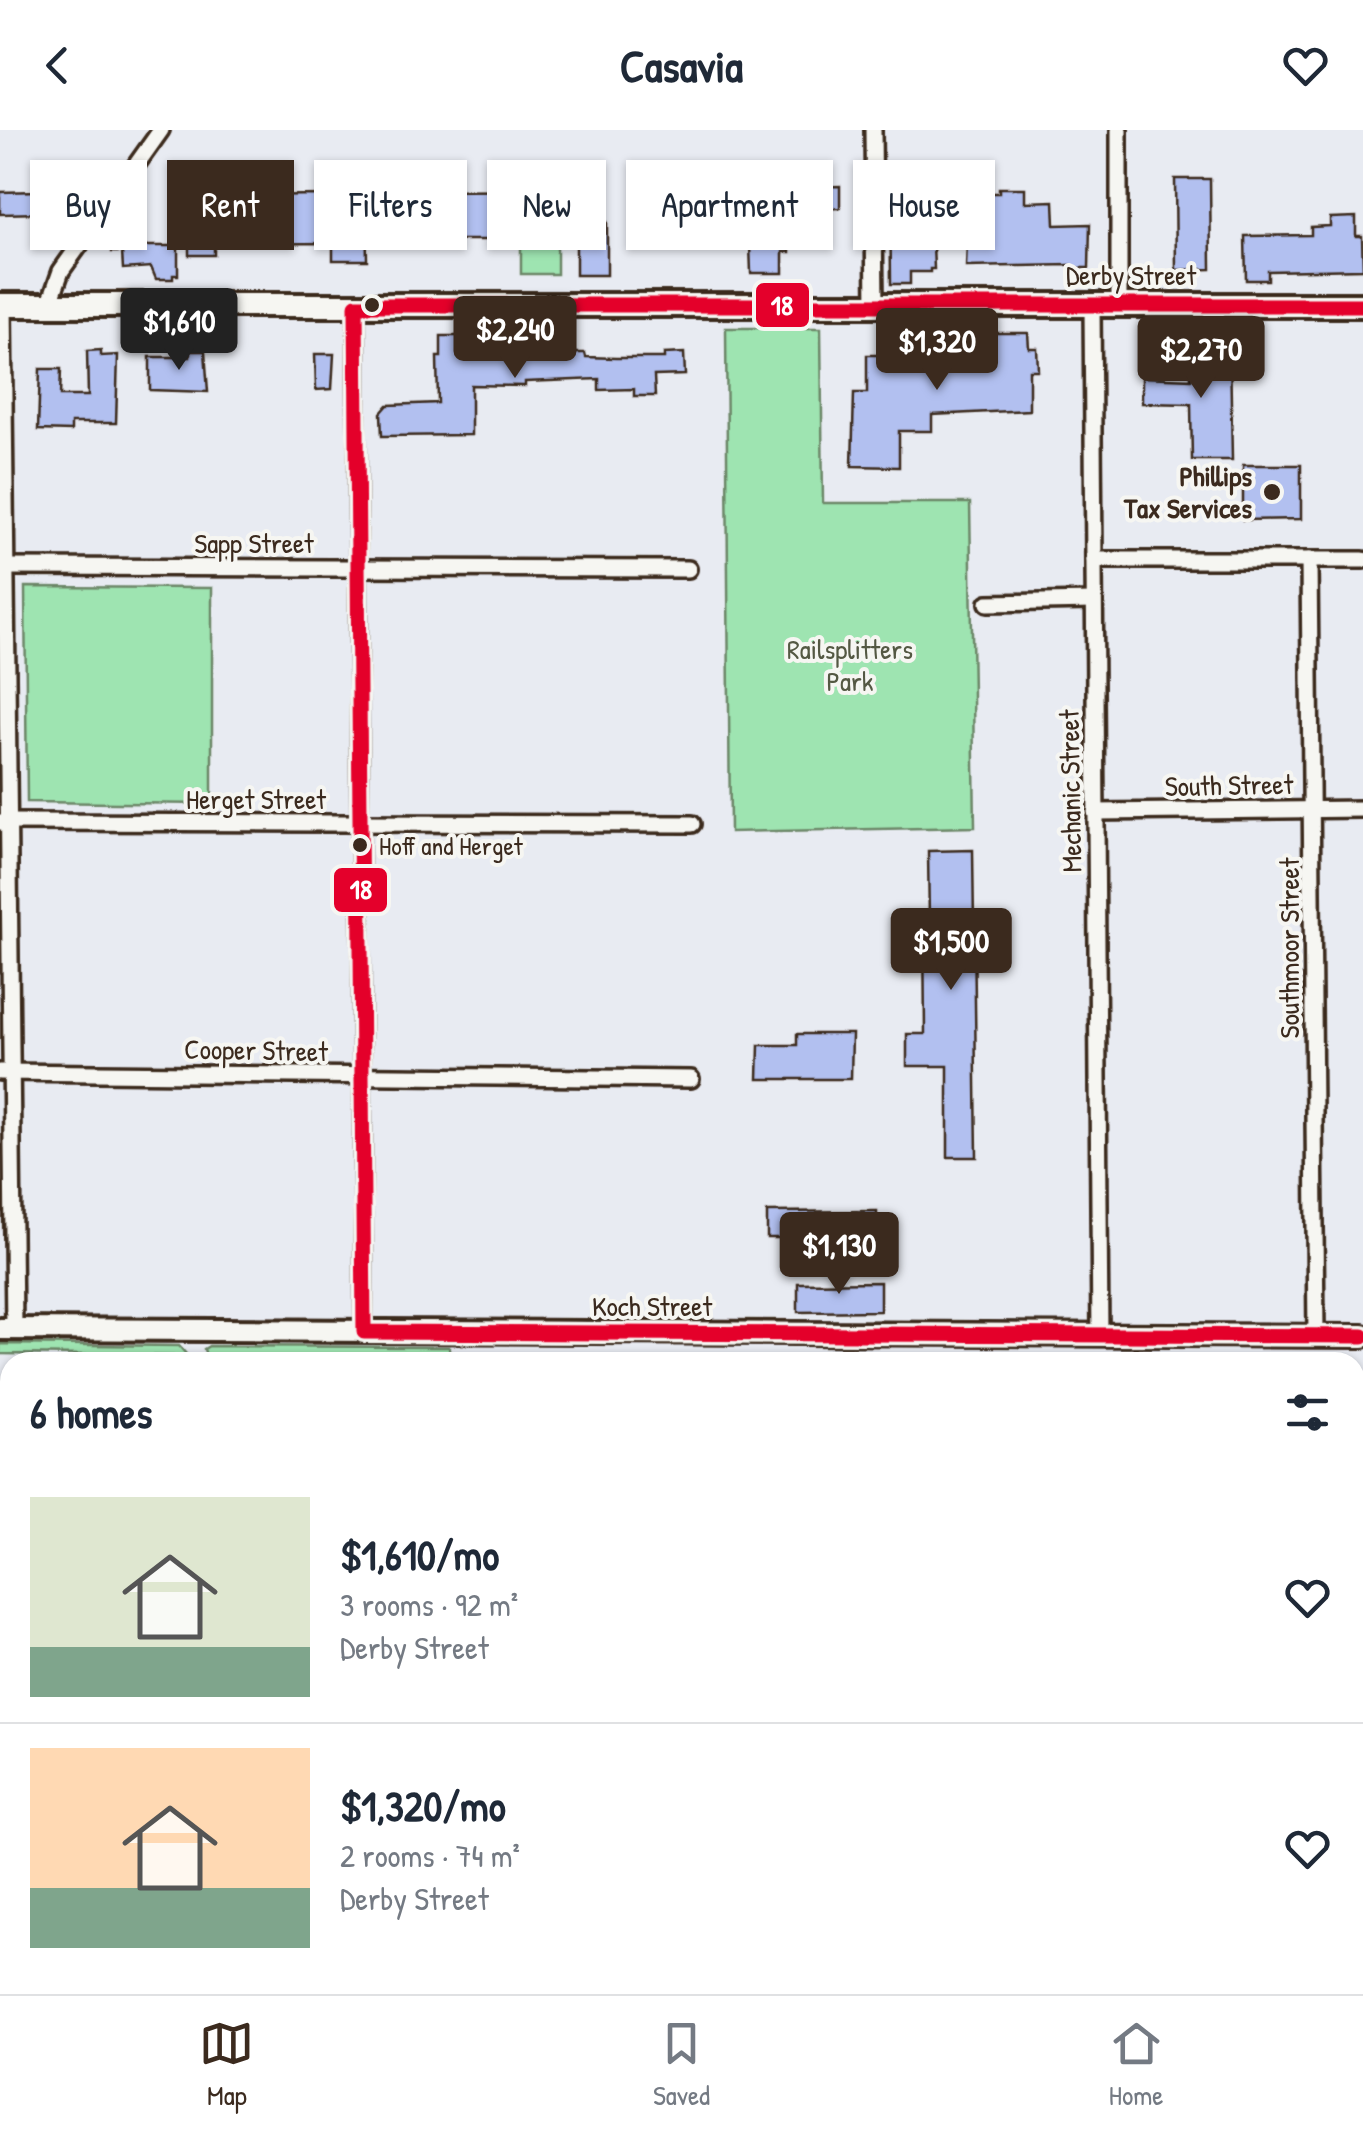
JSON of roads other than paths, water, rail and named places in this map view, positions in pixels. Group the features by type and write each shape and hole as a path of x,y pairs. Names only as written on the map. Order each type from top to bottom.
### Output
{"main road":[{"name":"Derby Street","path":"1,305 1363,305"}],"street":[{"path":"49,305 60,271 161,130"},
{"path":"873,130 875,305"},
{"path":"1118,130 1119,305"},
{"path":"1,305 7,1329"},
{"path":"356,305 364,1332"},
{"name":"Mechanic Street","path":"1092,305 1100,1336"},
{"path":"1094,560 1363,560"},
{"name":"Southmoor Street","path":"1309,560 1316,1336"},
{"name":"Sapp Street","path":"3,567 688,569"},
{"path":"988,603 1092,601"},
{"name":"South Street","path":"1096,812 1363,809"},
{"name":"Herget Street","path":"4,822 692,824"},
{"name":"Cooper Street","path":"6,1072 691,1079"},
{"name":"Koch Street","path":"7,1329 1363,1336"}],"place":[{"name":"Phillips Tax Services","path":"1272,492"},
{"name":"Hoff and Herget","path":"360,845"}],"park label":[{"name":"Railsplitters Park","path":"850,665"}]}
